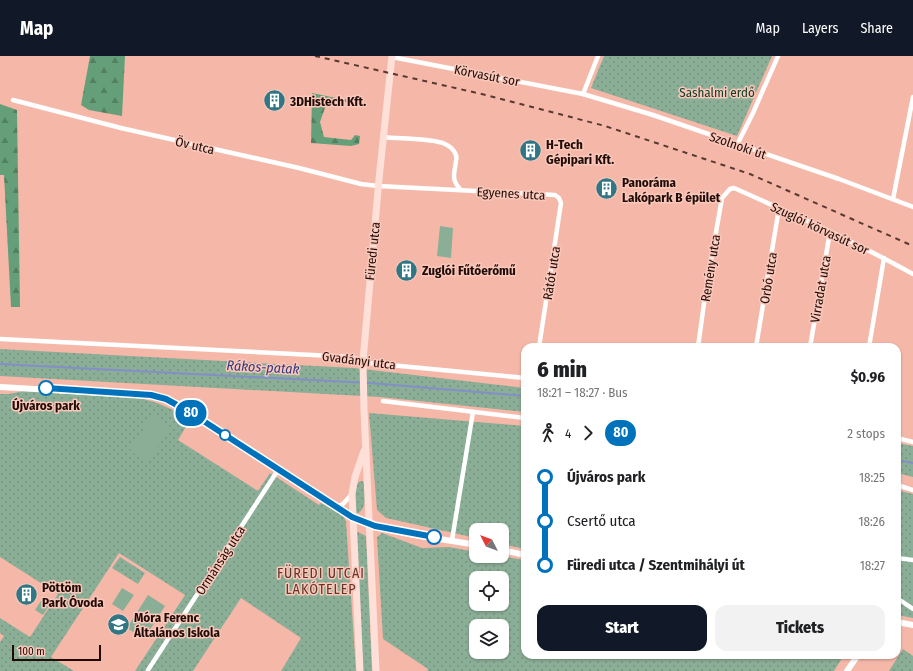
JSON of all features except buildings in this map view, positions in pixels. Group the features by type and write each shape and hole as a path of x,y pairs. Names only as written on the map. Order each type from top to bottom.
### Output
{"main road":[{"name":"Füredi utca","path":"376,671 363,361 378,186 392,56"},
{"name":"Füredi utca","path":"360,671 352,494 355,477 366,445"}],"street":[{"name":"Körvasút sor","path":"392,56 583,94"},
{"path":"583,94 598,56"},
{"path":"737,145 753,114 778,56"},
{"name":"Szolnoki út","path":"583,94 653,115 839,179 892,199"},
{"path":"912,207 892,199 913,97"},
{"name":"Öv utca","path":"13,100 121,128 299,168 361,184 378,186"},
{"name":"Egyenes utca","path":"383,137 435,142 450,147 455,152 457,159 453,177 455,184 461,190"},
{"name":"Egyenes utca","path":"378,186 555,195 559,198"},
{"name":"Szuglói körvasút sor","path":"726,191 734,188 830,232 913,274"},
{"name":"Remény utca","path":"699,343 706,288 722,198 726,191"},
{"name":"Rátót utca","path":"540,343 562,203 559,198"},
{"name":"Orbó utca","path":"757,343 779,208"},
{"name":"Virradat utca","path":"811,343 830,232"},
{"path":"869,343 884,258"},
{"name":"Gvadányi utca","path":"0,339 352,357 369,363 521,378"},
{"path":"0,386 157,396 176,403 352,517 416,535 469,544"},
{"path":"383,401 521,418"},
{"path":"452,540 474,412"},
{"path":"901,439 913,442"},
{"name":"Ormánság utca","path":"148,670 278,470"},
{"path":"901,486 913,490"},
{"path":"336,507 343,504 352,494"},
{"path":"509,552 521,554"},
{"path":"901,558 913,560"},
{"path":"901,601 913,609"},
{"path":"901,623 913,625"},
{"path":"847,671 855,659"}],"green space":[{"path":"90,56 125,56 122,116 89,110 81,105"},
{"name":"Sashalmi erdő","path":"604,56 772,56 737,136 591,88"},
{"path":"312,93 341,99 358,100 357,104 346,102 326,105 320,122 324,137 351,140 355,135 360,136 359,144 351,146 311,143"},
{"path":"0,104 17,110 20,307 11,307 4,175 0,175"},
{"path":"440,226 453,228 451,258 437,256"},
{"path":"0,349 354,368 521,388 521,412 380,397 0,376"},
{"path":"24,391 139,398 159,404 190,420 178,440 258,491 270,473 319,505 321,503 343,515 346,522 356,671 281,671 301,638 241,598 193,671 135,671 185,595 119,553 51,657 74,671 0,671 0,642 4,636 0,633 0,618 30,637 58,594 0,557 0,394"},
{"path":"369,413 521,426 521,548 509,546 509,523 469,523 469,536 386,518 377,510"},
{"path":"152,415 171,427 148,462 130,451"},
{"path":"901,444 913,446 913,477 901,474"},
{"path":"362,481 364,483 365,503 364,507 359,513 355,513 355,490 358,482"},
{"path":"901,491 913,494 913,618 901,616"},
{"path":"356,531 366,536 372,671 363,671"},
{"path":"382,533 422,548 449,547 469,551 469,563 509,563 509,557 521,559 521,659 842,659 834,671 427,671 428,669 383,639 377,537"},
{"path":"120,557 145,573 138,584 112,568"},
{"path":"122,588 134,595 123,611 112,604"},
{"path":"148,595 165,606 144,639 127,628"},
{"path":"44,596 52,601 43,615 35,610"},
{"path":"903,649 913,656 913,671 889,671 897,659 901,659 901,652"}],"waterway":[{"name":"Rákos-patak","path":"0,364 370,383 521,396"},
{"name":"Rákos-patak","path":"901,461 913,463"}],"railway":[{"path":"315,56 486,95 605,126 750,174 913,246"}],"bus line":[{"name":"80","path":"46,388 151,395 166,399 176,403 352,517 375,526 416,535 434,537"}],"place":[{"name":"3DHistech Kft.","path":"274,101"},
{"name":"H-Tech Gépipari Kft.","path":"530,151"},
{"name":"Panoráma Lakópark B épület","path":"606,189"},
{"name":"Zuglói Fűtőerőmű","path":"406,270"},
{"name":"Újváros park","path":"46,388"},
{"name":"Pöttöm Park Óvoda","path":"27,594"},
{"name":"Móra Ferenc Általános Iskola","path":"119,624"}],"district":[{"name":"FÜREDI UTCAI LAKÓTELEP","path":"321,582"}]}
